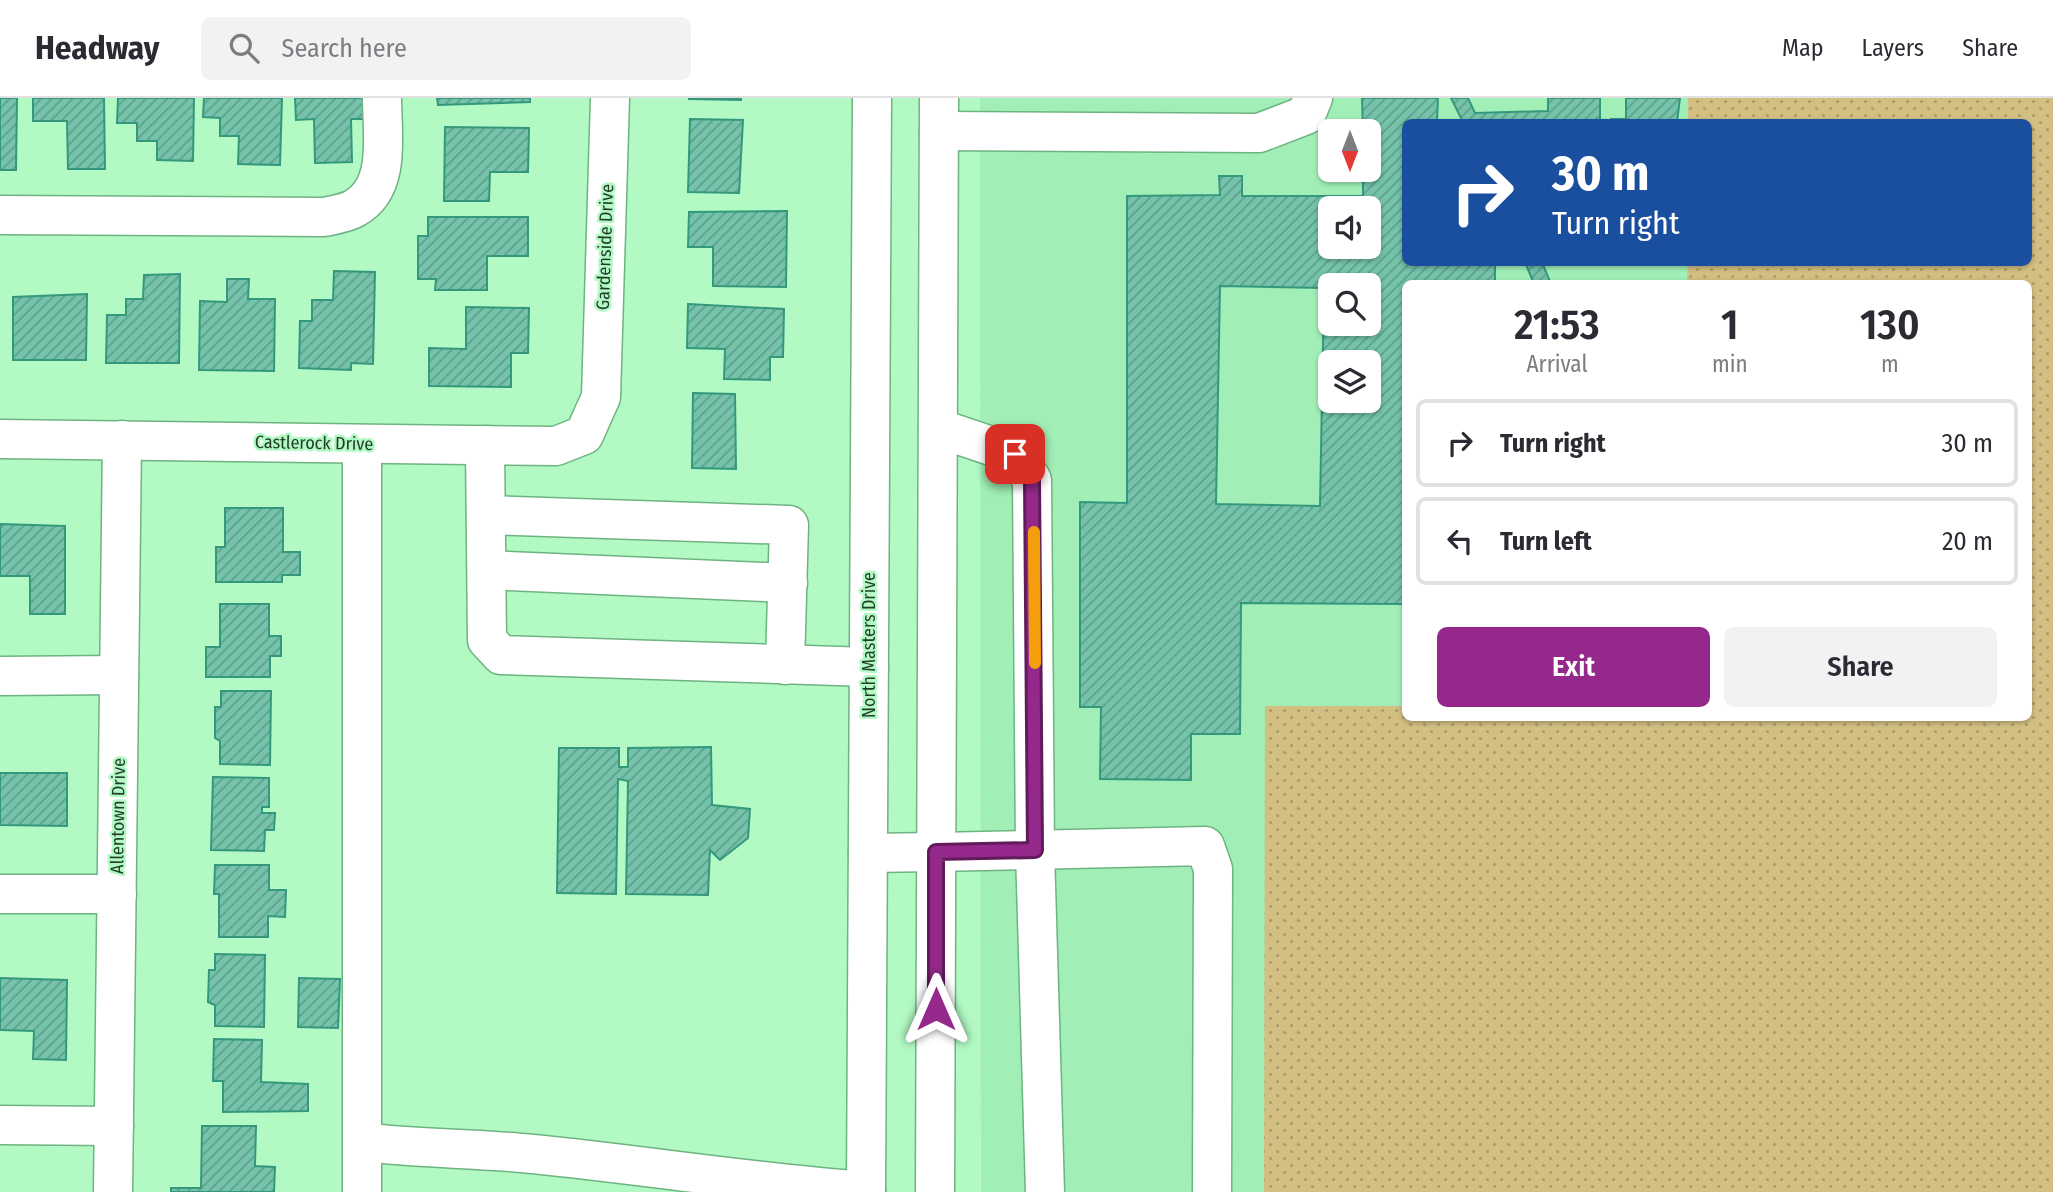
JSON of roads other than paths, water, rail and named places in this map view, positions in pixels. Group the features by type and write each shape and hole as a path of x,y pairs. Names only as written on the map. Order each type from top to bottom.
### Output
{"main road":[{"path":"0,215 324,217 355,209 374,191 382,162 382,98"},
{"name":"Gardenside Drive","path":"601,397 610,98"},
{"name":"North Masters Drive","path":"866,1192 872,98"},
{"path":"935,1192 939,115 1259,133 1306,114 1313,98"},
{"name":"Castlerock Drive","path":"0,439 556,446 584,435 601,397"},
{"path":"938,428 1015,454 1032,480 1035,850 1045,1192"},
{"name":"Allentown Drive","path":"113,1192 122,440"},
{"path":"362,444 362,1192"},
{"path":"485,445 487,640 501,655 869,667"},
{"path":"486,515 789,525 785,665"},
{"path":"487,570 788,583"},
{"path":"0,676 119,675"},
{"path":"868,853 1205,846 1213,869 1212,1192"},
{"path":"0,894 117,894"},
{"path":"0,1125 114,1126"},
{"path":"363,1142 534,1154 795,1186 866,1192"}]}
